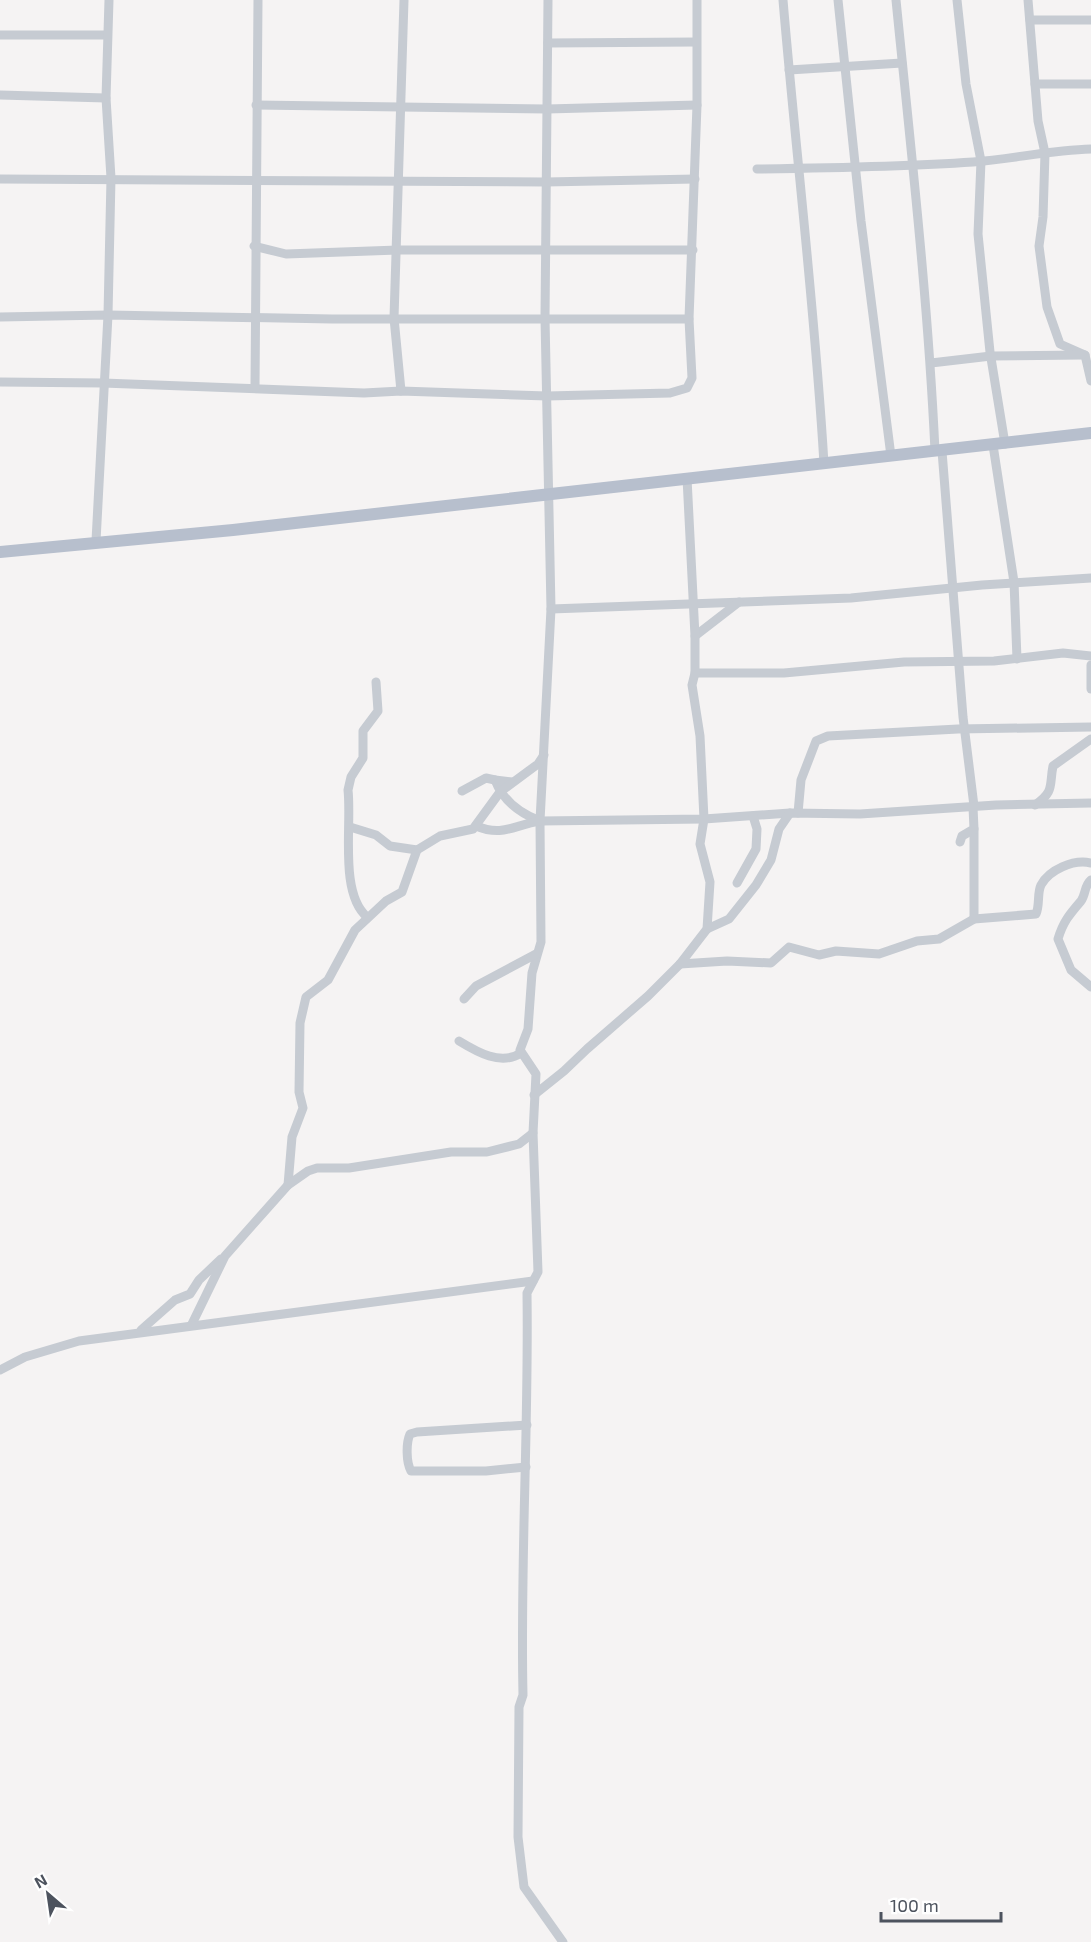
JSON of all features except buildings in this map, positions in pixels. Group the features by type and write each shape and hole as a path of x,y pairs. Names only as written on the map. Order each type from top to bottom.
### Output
{"main road":[{"path":"0,552 96,541 233,530 1091,433"}],"street":[{"path":"96,541 108,315 111,178 106,98 109,0"},
{"path":"255,388 253,318 258,0"},
{"path":"401,391 394,318 398,250 404,0"},
{"path":"521,1053 532,1011 532,979 536,954 541,942 540,821 551,609 545,318 548,0"},
{"path":"0,382 547,396 670,393 687,387 692,378 689,319 697,105 697,0"},
{"path":"783,0 800,169 806,261 821,382 824,464"},
{"path":"838,0 861,220 891,456"},
{"path":"896,0 915,166 918,237 974,806 974,919"},
{"path":"957,0 966,84 981,161 978,234 1014,582 1017,659"},
{"path":"1028,0 1038,121 1045,153 1043,218 1039,246 1047,307 1060,344 1084,355"},
{"path":"1030,20 1091,20"},
{"path":"0,35 107,35"},
{"path":"548,43 696,42"},
{"path":"789,70 902,63"},
{"path":"1035,84 1091,84"},
{"path":"0,95 106,98"},
{"path":"256,105 548,109 697,105"},
{"path":"758,169 915,166 1091,149"},
{"path":"0,179 255,178 546,182 695,179"},
{"path":"254,246 286,254 398,250 546,252 693,250"},
{"path":"254,267 258,258 268,251"},
{"path":"0,316 689,319"},
{"path":"931,363 991,356 1084,355"},
{"path":"1084,355 1091,381"},
{"path":"687,478 695,673 692,685 700,736 704,819 700,844 710,882 707,929"},
{"path":"551,609 851,598 1014,582 1091,578"},
{"path":"694,636 739,602"},
{"path":"695,673 784,673 904,662 1017,659 1063,653 1091,656"},
{"path":"1091,665 1091,689"},
{"path":"367,917 358,909 352,886 348,790 351,777 363,758 363,731 378,714 376,682"},
{"path":"534,1095 564,1071 680,964 707,929 729,919 756,885 771,860 783,821 794,813 801,780 817,740 854,734 1091,727"},
{"path":"1035,805 1045,798 1053,786 1053,766 1091,739"},
{"path":"477,826 483,813 500,792 538,764 545,753"},
{"path":"462,790 486,778 512,782"},
{"path":"495,780 500,792 512,806 540,821"},
{"path":"288,1185 292,1137 303,1108 299,1092 299,1052 304,1005 309,994 328,980 351,935 367,917 402,892 417,850 440,836 463,832 477,826 501,832 520,824 540,821 704,819 794,813 860,814 974,806 1091,803"},
{"path":"737,883 756,849 753,816"},
{"path":"350,826 376,835 390,846 417,850"},
{"path":"960,842 962,836 974,829"},
{"path":"680,964 727,961 771,963 789,947 819,955 836,951 879,954 917,941 939,939 974,919 1036,914 1041,885 1051,872 1073,864 1091,863"},
{"path":"1091,880 1086,884 1081,901 1067,917 1058,939 1071,970 1091,987"},
{"path":"464,999 476,986 536,954"},
{"path":"459,1041 475,1051 506,1060 521,1053"},
{"path":"521,1053 535,1070 533,1133 538,1272 527,1293 527,1425 521,1588 523,1695 519,1707 518,1837 524,1887 562,1942"},
{"path":"139,1332 175,1300 190,1294 199,1280 225,1256 288,1185 299,1176 317,1168 349,1168 451,1152 478,1154 519,1144 533,1133"},
{"path":"192,1324 225,1256"},
{"path":"0,1370 61,1345 192,1324 533,1281"},
{"path":"526,1467 486,1472 411,1471 408,1465 408,1440 410,1434 417,1432 527,1425"}]}
